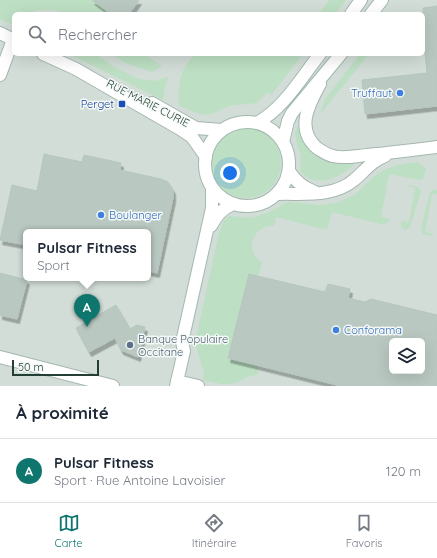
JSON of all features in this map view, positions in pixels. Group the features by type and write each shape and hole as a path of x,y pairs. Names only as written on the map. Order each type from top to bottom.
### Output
{"street":[{"path":"353,12 362,0"},
{"path":"373,12 382,0"},
{"path":"0,33 12,40"},
{"path":"0,75 12,44"},
{"name":"RUE MARIE CURIE","path":"47,56 76,70 180,129 192,137 206,156"},
{"path":"256,123 267,118 277,109 318,56"},
{"path":"283,142 288,121 292,113 339,56"},
{"path":"329,69 310,102 305,118 306,132 314,145 321,151 332,156 343,157 396,153 437,147"},
{"name":"RUE MARIE CURIE","path":"76,70 97,77 143,99 196,128 222,130"},
{"path":"238,123 256,123 272,130 283,142 287,151 289,171 277,194 269,200 261,204 242,206 234,204 221,197 212,187 206,172 206,156 213,139 222,130 238,123"},
{"path":"277,194 326,193 342,188 354,180 377,159 396,153"},
{"path":"289,171 302,187 316,193"},
{"path":"198,386 174,384 177,350 182,342 212,208 212,187"},
{"path":"207,232 217,215 224,208 234,204"},
{"path":"0,357 113,386"}],"shaded area":[{"path":"0,0 437,0 437,386 0,386"}],"green space":[{"path":"0,0 92,0 108,12 60,12 38,10 33,12 12,12 12,25 0,19"},
{"path":"329,0 346,0 337,12 320,12"},
{"path":"73,56 99,56 114,67 139,79 156,81 169,76 165,86 163,100"},
{"path":"115,56 148,56 162,66 152,72 125,63"},
{"path":"194,56 301,56 271,95 267,92 257,103 229,106 214,113 203,115 179,106 179,85 183,71"},
{"path":"358,56 367,56 321,113 325,99"},
{"path":"298,125 303,131 311,151 317,155 322,158 335,161 357,161 348,170 336,177 324,180 308,178 300,172 301,154 297,146 295,132"},
{"path":"246,128 265,134 275,144 281,163 275,182 265,192 246,198 227,192 217,182 211,163 217,144 227,134"},
{"path":"418,162 426,169 423,179 420,180 389,174 381,217 390,219 385,225 332,212 327,230 276,217 274,226 261,229 256,234 252,246 253,252 256,258 262,262 258,276 249,274 228,358 259,366 257,375 250,376 231,384 203,380 204,373 195,343 219,233 224,220 230,216 248,218 255,217 267,213 288,202 320,205 336,203 356,194 373,177 384,170 397,165"},
{"path":"407,186 418,187 421,191 410,227 405,230 401,227 401,221 409,222 415,188"},
{"path":"433,190 437,190 437,194 432,194 425,232 434,234 431,236 423,234 421,229 430,193"}],"building":[{"path":"92,0 139,0 130,12 108,12"},
{"name":"Truffaut","path":"437,6 437,106 365,114 362,80 427,73 425,54 425,12 423,12 423,8"},
{"name":"Boulanger","path":"44,154 82,162 84,155 121,163 120,170 161,179 168,182 173,190 173,198 157,273 151,272 151,229 23,229 23,244 0,240 12,185 37,191"},
{"path":"0,273 27,281 17,319 0,315"},
{"name":"Conforama","path":"249,274 325,292 328,284 350,289 348,298 365,302 371,299 437,315 437,386 341,386 228,358"},
{"path":"116,305 130,329 137,325 145,327 138,357 121,350 115,338 89,352 76,328"}],"place":[{"name":"Truffaut","path":"400,93"},
{"name":"Perget","path":"122,104"},
{"name":"Boulanger","path":"101,215"},
{"name":"Pulsar Fitness","path":"87,327"},
{"name":"Conforama","path":"336,330"},
{"name":"Banque Populaire Occitane","path":"130,345"}]}
